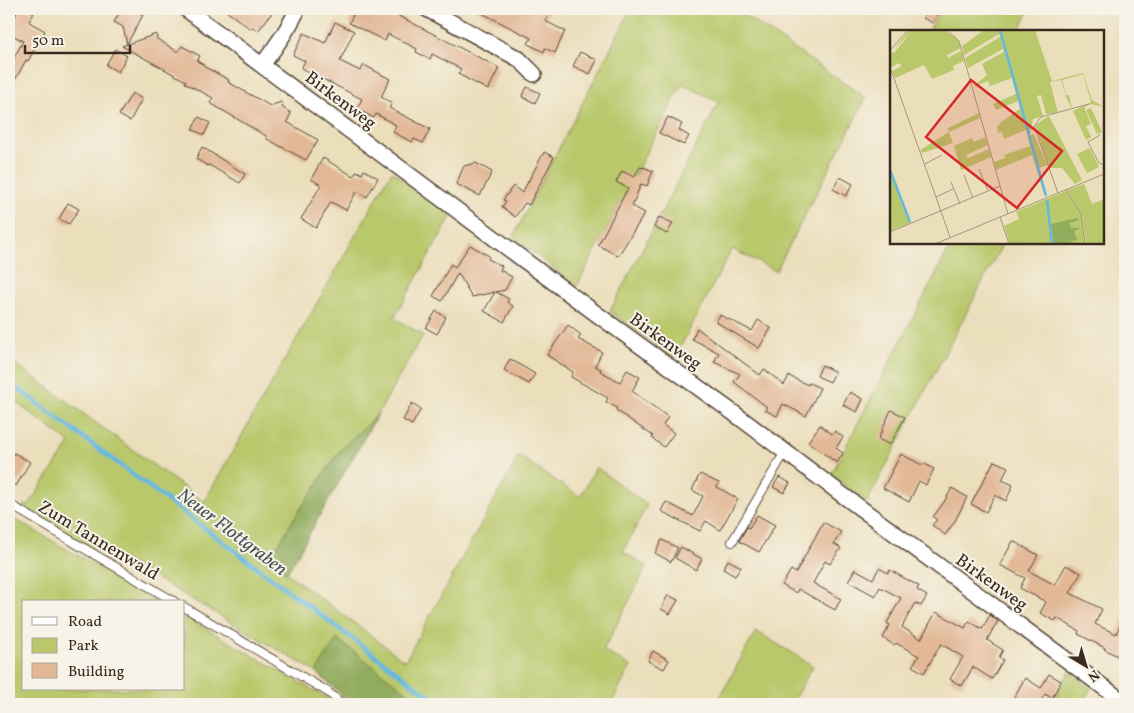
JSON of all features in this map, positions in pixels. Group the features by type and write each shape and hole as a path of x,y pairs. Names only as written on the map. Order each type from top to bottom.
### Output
{"street":[{"name":"Birkenweg","path":"186,9 1125,703"},
{"path":"262,65 298,9"},
{"path":"427,9 519,59 534,74"}],"lane":[{"path":"732,542 785,452"},
{"name":"Zum Tannenwald","path":"9,504 172,600"},
{"path":"185,608 328,692 342,704"}],"green space":[{"path":"631,9 735,9 866,98 776,271 732,249 674,359 610,311 719,102 682,84 577,286 513,237"},
{"path":"940,9 1030,9 1019,30 930,30"},
{"path":"392,171 452,215 394,318 423,335 378,414 341,449 293,520 269,560 405,661 519,456 580,497 596,467 647,505 623,552 647,566 603,651 631,666 611,704 423,704 337,639 316,672 101,546 94,550 26,511 23,507 24,504 28,506 70,443 9,397 9,359 204,502"},
{"path":"951,244 1002,244 867,502 831,475"},
{"path":"378,414 287,573 269,560 293,520 341,449"},
{"path":"9,516 156,600 22,600 22,690 185,690 185,617 337,704 9,704"},
{"path":"756,631 813,666 791,704 716,704"},
{"path":"337,639 423,704 349,704 339,692 316,672"},
{"path":"1069,672 1091,688 1082,704 1051,704"}],"building":[{"path":"19,9 26,9 34,13 29,22 45,31 9,91 9,67 23,41 9,33 9,27"},
{"path":"119,9 132,9 143,15 127,44 123,27 114,22 120,14"},
{"path":"223,9 275,9 258,31 252,27 251,29"},
{"path":"356,9 393,9 391,12 499,68 488,90 458,74 461,69 432,54 430,59 416,52 417,49 388,34 385,41 349,23"},
{"path":"474,9 552,9 545,21 565,31 555,53 545,48 544,52 528,44 531,38"},
{"path":"927,9 940,9 933,23 923,18"},
{"path":"335,22 354,31 340,61 360,71 364,65 390,79 381,97 392,103 389,108 430,129 423,143 414,139 412,142 393,132 396,125 376,114 374,118 357,109 362,99 301,68 305,61 293,55 304,33 325,43"},
{"path":"156,34 157,39 178,52 182,46 200,56 197,61 203,66 272,107 281,102 283,108 291,113 287,122 318,140 306,160 267,139 266,136 210,103 213,98 185,83 186,81 122,46"},
{"path":"115,49 127,56 118,72 106,65"},
{"path":"580,52 597,60 590,74 573,66"},
{"path":"527,87 540,93 535,103 522,97"},
{"path":"132,93 142,99 130,121 119,115"},
{"path":"199,117 210,123 204,135 192,129"},
{"path":"668,117 682,124 679,130 689,136 684,145 659,133"},
{"path":"202,147 245,174 240,183 196,159"},
{"path":"544,152 554,157 529,205 525,203 515,217 502,207 506,201 503,200 513,186 522,193"},
{"path":"323,158 353,176 357,171 362,174 364,170 378,178 367,197 357,191 346,210 331,202 316,228 301,219 321,185 311,179"},
{"path":"476,163 492,172 480,196 456,184 464,166"},
{"path":"640,167 653,171 647,186 641,184 632,206 645,213 618,256 598,245 628,188 616,182 622,171 634,177"},
{"path":"840,177 853,184 846,196 833,189"},
{"path":"68,203 79,209 69,224 59,219"},
{"path":"659,217 673,223 667,234 654,227"},
{"path":"470,245 489,256 488,259 502,266 500,270 512,277 505,290 496,292 509,299 507,302 513,306 504,322 484,311 495,292 472,297 458,273 442,301 433,296 451,264 455,267"},
{"path":"436,311 446,317 437,334 426,328"},
{"path":"720,315 752,331 758,320 771,328 759,348 716,322"},
{"path":"568,325 581,335 578,339 602,352 595,366 601,369 600,371 620,382 627,370 640,377 632,391 668,417 663,425 674,433 664,447 652,438 653,436 616,410 617,408 606,402 608,398 571,377 573,372 547,355"},
{"path":"697,328 760,375 764,369 784,385 789,376 808,385 809,383 820,388 806,416 783,404 777,416 765,410 767,407 734,382 740,374 714,362 719,353 692,339"},
{"path":"510,359 535,374 529,384 504,370"},
{"path":"822,365 835,372 830,382 817,376"},
{"path":"850,392 863,399 857,412 843,405"},
{"path":"412,403 421,409 412,425 403,420"},
{"path":"891,410 905,417 890,445 878,439"},
{"path":"820,425 832,434 835,431 843,437 836,448 843,453 837,463 808,442"},
{"path":"14,453 30,462 16,486 9,482 9,462"},
{"path":"901,454 934,469 926,485 919,481 909,502 883,488"},
{"path":"994,461 1008,467 1002,480 1013,485 1006,501 995,495 986,512 971,504"},
{"path":"700,474 719,483 717,487 738,499 720,530 706,521 700,531 661,511 666,502 693,516 703,496 692,490"},
{"path":"779,477 790,483 784,493 773,487"},
{"path":"952,488 967,497 955,521 945,535 932,525 937,520 933,517"},
{"path":"757,515 775,525 759,552 739,541"},
{"path":"823,522 841,532 834,544 841,548 830,564 825,561 813,583 841,599 835,610 798,589 796,593 782,585 791,570 796,573"},
{"path":"662,540 678,548 671,562 655,553"},
{"path":"1013,541 1038,555 1029,571 1055,585 1066,565 1081,573 1070,593 1102,609 1095,624 1116,634 1125,615 1125,660 1078,634 1079,631 1057,618 1055,621 1040,613 1046,602 1020,588 1025,578 1000,565"},
{"path":"681,547 702,559 696,570 675,558"},
{"path":"728,560 741,567 735,576 723,569"},
{"path":"879,568 888,573 890,570 919,586 917,590 927,596 921,606 915,603 902,627 921,639 936,612 965,628 969,621 982,629 990,615 998,621 987,640 1003,650 999,657 1003,660 992,679 973,667 962,686 950,679 963,657 941,644 924,673 912,666 919,656 883,638 890,625 887,623 901,598 880,587 875,596 848,581 855,569 873,579"},
{"path":"668,595 678,600 670,614 661,609"},
{"path":"653,651 669,660 664,669 648,661"},
{"path":"1049,674 1061,681 1052,698 1045,694 1039,704 1010,704 1025,678 1041,688"}],"waterway":[{"name":"Neuer Flottgraben","path":"9,382 440,704"}]}
